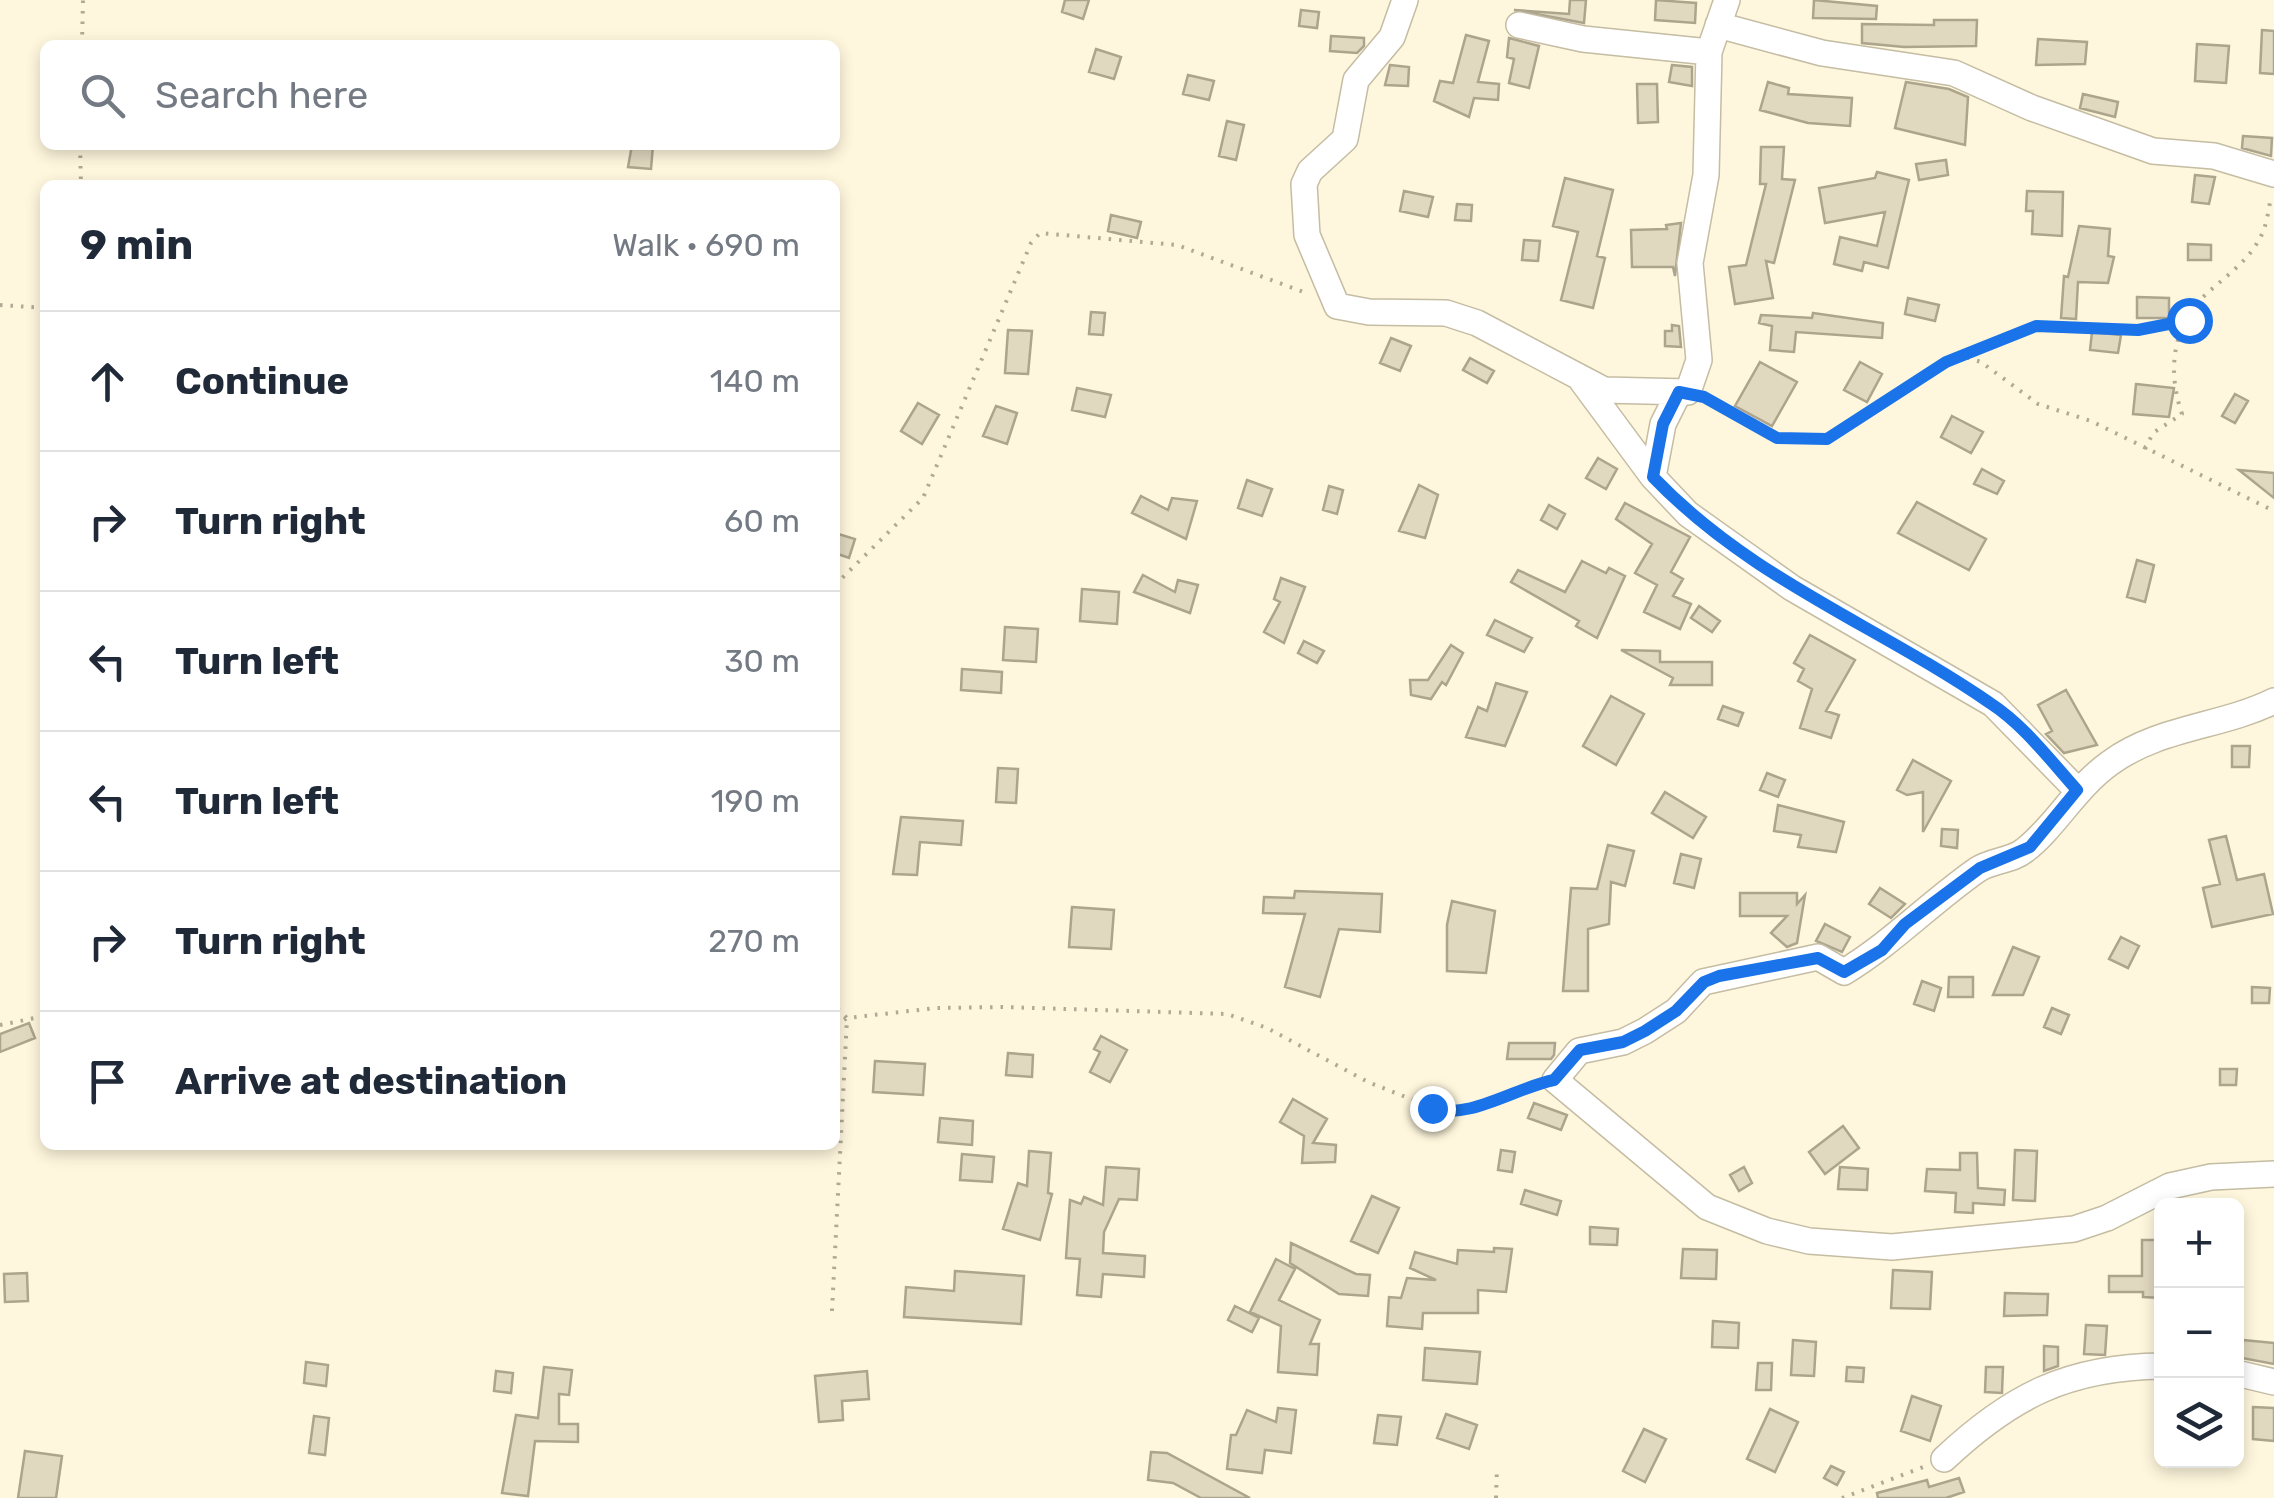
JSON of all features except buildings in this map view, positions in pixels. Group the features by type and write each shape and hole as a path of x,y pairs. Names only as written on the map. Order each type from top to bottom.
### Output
{"street":[{"path":"1405,0 1392,36 1356,80 1344,139 1310,171 1304,184 1306,235 1337,306 1369,312 1446,313 1513,341 1604,390 1684,392"},
{"path":"1653,477 1663,424 1699,360 1690,263 1706,175 1710,52 1726,0"},
{"path":"1519,24 1583,39 1710,52"},
{"path":"1718,25 1822,52 1954,73 2032,108 2152,151 2214,156 2274,174"},
{"path":"1582,381 1653,477 1688,514 1740,555 1993,704 2077,790"},
{"path":"2274,702 2143,742 2077,790 2030,847 1980,868 1905,924 1882,950 1844,972 1818,958 1719,976 1704,982 1676,1011 1645,1031 1623,1042 1580,1050 1554,1080 1707,1207 1768,1231 1808,1240 1892,1247 2074,1228 2107,1218 2170,1186 2211,1177 2274,1174"},
{"path":"1944,1459 2016,1400 2063,1378 2099,1370 2154,1367"},
{"path":"2244,1375 2274,1382"}],"path":[{"path":"82,40 84,0"},
{"path":"80,150 82,180"},
{"path":"2144,450 2152,434 2182,414 2170,357 2200,300 2238,268 2262,234 2274,181"},
{"path":"840,580 924,498 1031,244 1040,233 1178,245 1234,262 1337,306"},
{"path":"0,305 40,308"},
{"path":"1684,392 1777,438 1827,439 1916,379 2036,326 2138,330 2189,320"},
{"path":"1964,357 1981,362 2038,404 2091,420 2144,450 2274,511"},
{"path":"840,1022 847,1018 936,1008 1228,1014 1446,1113 1554,1080"},
{"path":"832,1311 847,1018 840,1011"},
{"path":"0,1025 40,1017"},
{"path":"1842,1498 1944,1459"},
{"path":"1496,1498 1497,1466"}],"route":[{"path":"1432,1108 1446,1113 1466,1109 1529,1085 1554,1080 1580,1050 1623,1042 1645,1031 1676,1011 1704,982 1719,976 1818,958 1844,972 1882,950 1905,924 1980,868 2030,847 2077,790 1993,704 1792,588 1740,555 1688,514 1653,477 1663,424 1679,392 1704,397 1777,438 1802,442 1827,439 1850,428 1946,362 2036,326 2138,330 2189,320"}]}
